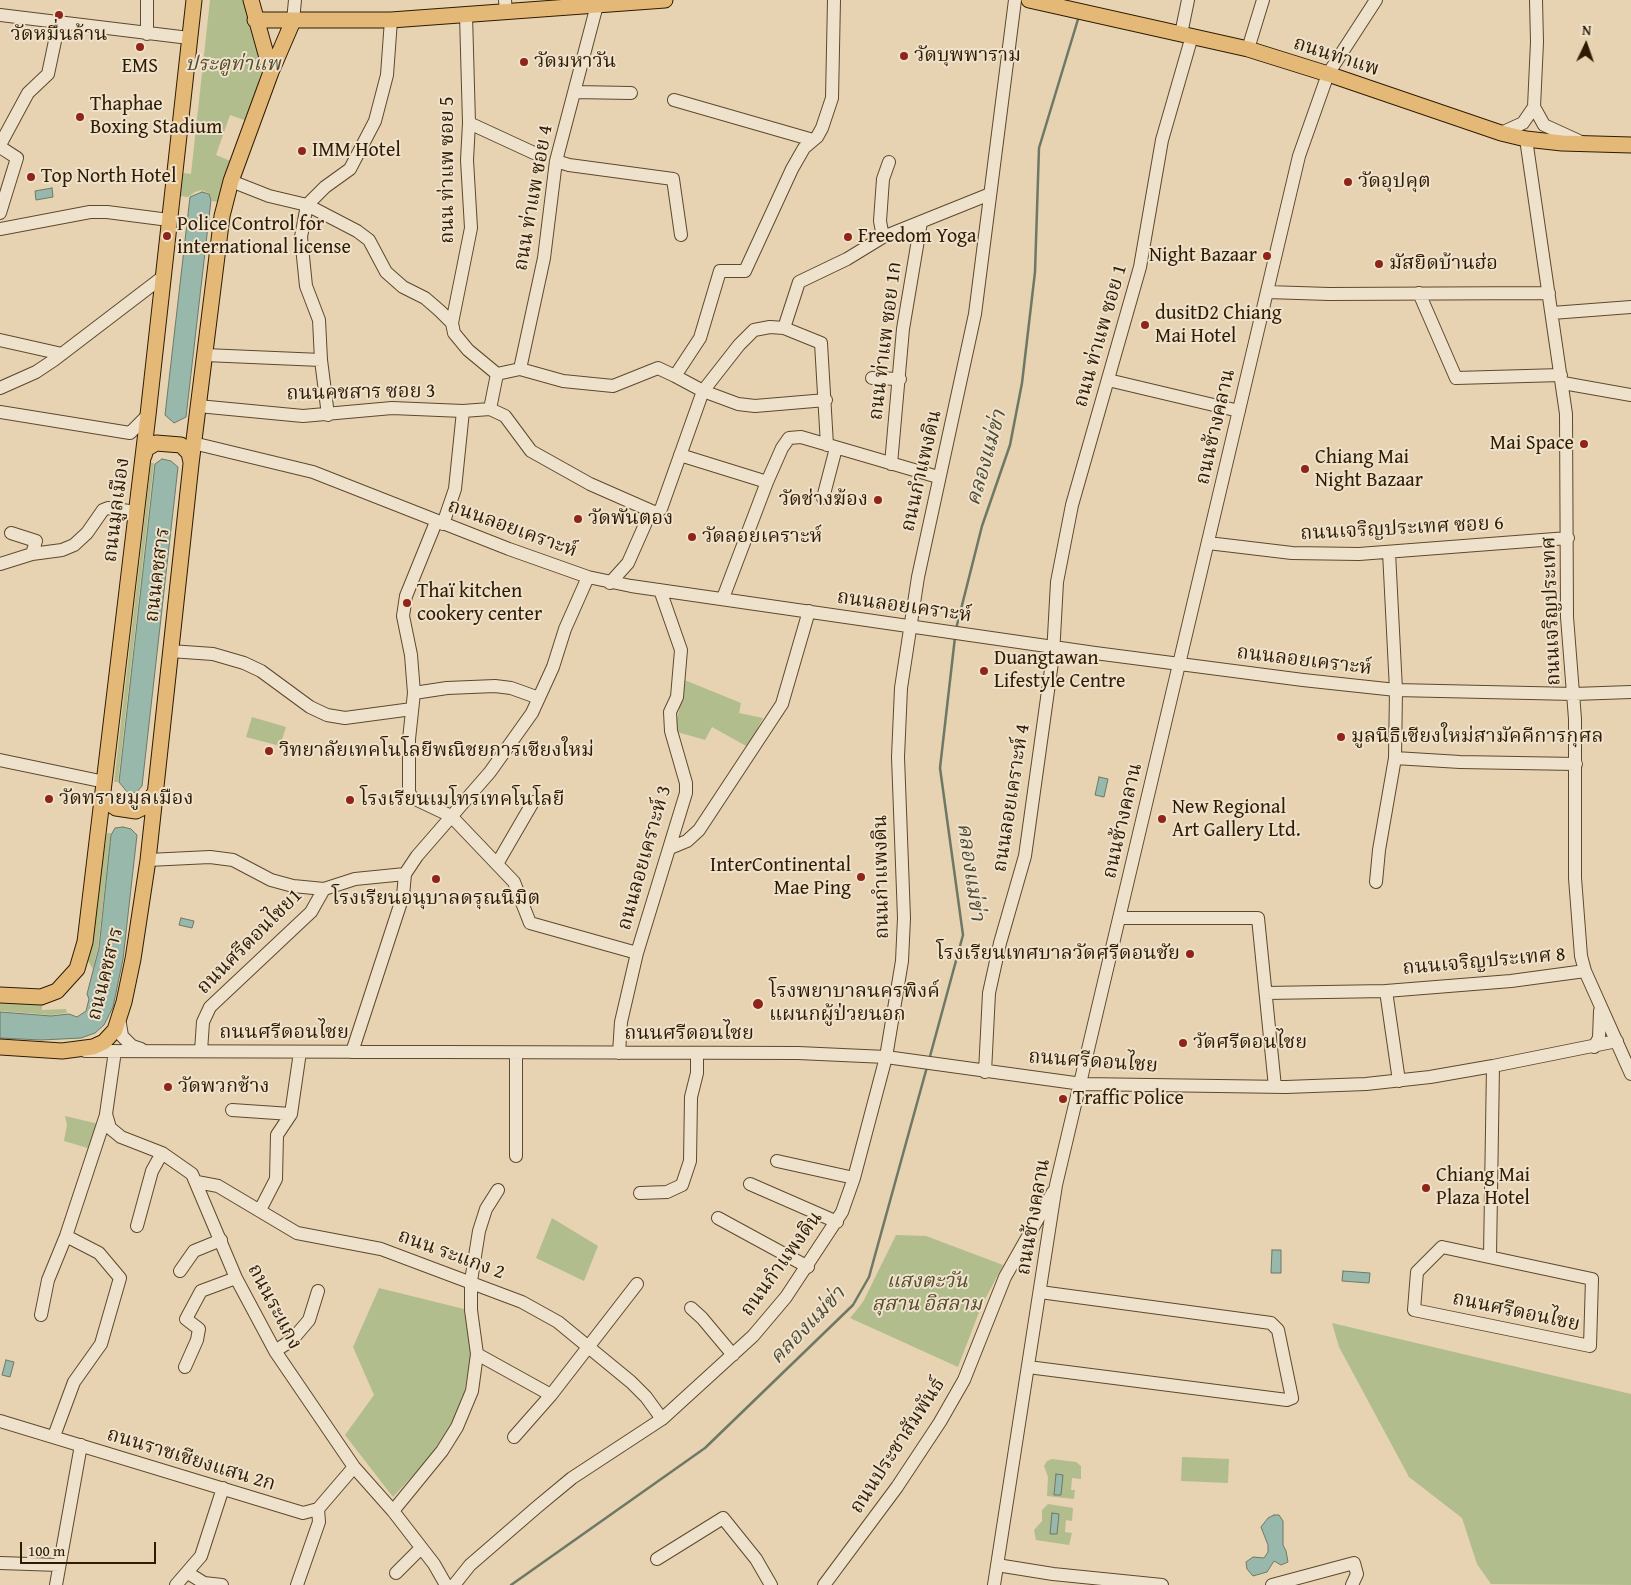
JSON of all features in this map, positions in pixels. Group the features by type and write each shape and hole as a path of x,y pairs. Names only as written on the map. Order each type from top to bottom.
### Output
{"main road":[{"name":"ถนนมูลเมือง","path":"0,996 32,998 57,991 77,969 85,942 148,415 194,0"},
{"path":"251,0 271,72"},
{"path":"255,20 391,20 466,15 506,6 665,0"},
{"name":"ถนนท่าแพ","path":"1036,0 1248,49 1501,133 1526,139 1562,143 1581,142 1631,145"},
{"path":"271,72 292,21"},
{"name":"ถนนคชสาร","path":"0,1047 62,1051 93,1048 104,1042 114,1030 119,1018 133,959 148,860 194,436 222,216 231,181 271,72"},
{"path":"148,415 151,429 160,434 194,436"},
{"path":"143,457 146,449 156,443 181,446 189,453 191,464"},
{"path":"104,789 106,801 116,808 136,811 146,806 154,794"},
{"path":"100,827 105,819 126,816 142,820 151,831"}],"street":[{"path":"147,0 147,34"},
{"path":"292,21 296,0"},
{"path":"675,376 700,338 720,270 746,271 792,169 804,148 822,128 832,98 834,0"},
{"name":"ถนนกำแพงดิน","path":"454,1585 470,1565 572,1478 662,1419 753,1336 808,1267 837,1222 854,1178 886,1057 902,961 904,918 898,757 901,688 909,627 938,477 952,427 975,314 1015,0"},
{"name":"ถนน ท่าแพ ซอย 1","path":"1054,647 1057,582 1072,505 1140,267 1162,140 1187,35 1188,0"},
{"path":"1248,49 1263,0"},
{"name":"ถนนช้างคลาน","path":"996,1574 1056,1185 1082,1084 1299,156 1328,74 1376,0"},
{"path":"1536,0 1537,42 1534,107 1544,125 1581,142"},
{"name":"ถนน ท่าแพ ซอย 4","path":"520,369 544,258 556,161 600,3"},
{"path":"0,15 189,38"},
{"name":"ถนน ท่าแพ ซอย 5","path":"452,323 471,228 467,160 469,124 466,15"},
{"path":"328,415 321,360 319,320 306,286 301,236 307,205 325,187 350,169 375,121 386,75 391,20"},
{"path":"0,213 16,158 0,146 28,93 48,74 59,22"},
{"path":"574,92 631,93"},
{"path":"674,100 813,140"},
{"path":"1501,133 1523,123 1534,107"},
{"path":"469,124 534,153"},
{"name":"ถนนเจริญประเทศ","path":"1526,139 1566,414 1567,617 1574,694 1576,764 1575,896 1585,971 1631,1074"},
{"path":"556,161 568,165 673,179 681,235"},
{"path":"883,237 880,221 882,179 889,162"},
{"path":"231,181 269,196 307,205 369,240 386,272 403,287 425,298 452,323 454,333 468,350 497,374"},
{"path":"784,328 799,282 883,237 990,194"},
{"path":"0,229 90,212 107,212 169,220"},
{"name":"ถนน ท่าแพ ซอย 1ก","path":"891,464 903,329 921,222"},
{"path":"0,388 36,372 164,276"},
{"path":"1267,292 1549,293"},
{"path":"1419,293 1456,378 1562,379 1631,395"},
{"path":"1552,313 1631,307"},
{"path":"610,582 628,563 647,520 661,510 703,391 739,345 754,330 770,327 784,328 822,343 831,446 823,498"},
{"path":"0,340 62,354"},
{"path":"204,355 321,360"},
{"path":"497,374 520,369 563,381 614,386 658,368 703,391 738,404 755,406 826,400"},
{"path":"497,374 490,409 505,416 531,451 590,484 656,513"},
{"path":"872,378 900,379"},
{"path":"1108,380 1239,411"},
{"name":"ถนนคชสาร ซอย 3","path":"198,406 303,416 392,408 463,411 490,409"},
{"path":"463,411 455,489 406,596 403,616 411,655 414,693 409,793 413,798 451,816 514,882 530,923 637,953"},
{"path":"0,412 130,433 148,415"},
{"name":"ถนนลอยเคราะห์","path":"194,436 314,472 440,523 588,577 630,586 1179,665 1396,690 1574,694 1631,692"},
{"path":"723,598 766,482 782,448 790,438 801,437 938,477"},
{"path":"680,455 766,482"},
{"path":"0,564 32,554 62,550 74,545 87,533 104,510 108,508 136,512"},
{"path":"11,533 36,541 32,554"},
{"name":"ถนนเจริญประเทศ ซอย 6","path":"1208,543 1292,553 1389,552 1568,538"},
{"path":"1376,882 1379,850 1396,758 1396,690 1389,552"},
{"path":"628,563 630,586"},
{"path":"352,1052 404,896 405,874 451,816 490,772 532,713 553,667 565,628 588,577"},
{"name":"ถนนลอยเคราะห์ 3","path":"619,1053 621,1022 637,953 684,803 686,783 671,731 670,712 677,697 681,650 660,590"},
{"path":"670,848 687,840 699,830 782,704 809,612"},
{"name":"ถนนลอยเคราะห์ 4","path":"984,1072 989,993 1000,943 1025,856 1054,647"},
{"path":"170,652 212,654 244,663 261,671 310,707 326,715 345,718 412,709"},
{"path":"414,693 447,688 496,686 511,688 539,698"},
{"path":"1396,758 1460,762 1576,764"},
{"path":"0,763 104,789"},
{"path":"497,864 533,802"},
{"path":"148,860 210,857 233,860 271,880 293,886 324,889 355,879 405,874"},
{"name":"ถนนศรีดอนไชย1","path":"201,1052 204,1022 210,1007 311,912 324,889"},
{"path":"1120,918 1258,918 1275,1087"},
{"name":"ถนนเจริญประเทศ 8","path":"1266,993 1386,990 1511,981 1585,971"},
{"name":"ถนนเจริญประเทศ 8","path":"1386,990 1399,1081"},
{"path":"1594,1047 1599,1038 1600,1005"},
{"name":"ถนนศรีดอนไชย","path":"119,1018 122,1036 128,1043 136,1048 151,1051"},
{"name":"ถนนศรีดอนไชย","path":"62,1051 798,1053 886,1057 1082,1084 1275,1087 1338,1086 1399,1081 1493,1066 1617,1041"},
{"path":"41,1314 48,1280 66,1236 106,1114 115,1051"},
{"path":"260,1210 276,1179 277,1135 291,1114 300,1052"},
{"path":"516,1053 516,1156"},
{"path":"640,1194 667,1192 682,1186 690,1161 691,1097 697,1073 698,1053"},
{"path":"1490,1256 1493,1066"},
{"path":"232,1110 291,1114"},
{"name":"ถนนระแกง","path":"106,1114 113,1133 162,1153 185,1166 196,1182 236,1278 275,1351 354,1467 393,1511 445,1580 446,1585"},
{"path":"137,1226 152,1171 162,1153"},
{"path":"777,1161 854,1178"},
{"name":"ถนน ระแกง 2","path":"196,1182 218,1186 297,1233 381,1249 471,1281 522,1302 558,1322 631,1382 646,1397 662,1419"},
{"path":"750,1184 837,1222"},
{"name":"ถนนประชาสัมพันธ์","path":"824,1585 897,1487 940,1422 964,1380 1005,1277 1056,1185"},
{"path":"393,1511 442,1451 457,1427 472,1391 477,1354 470,1310 471,1281 479,1230 486,1209 498,1190"},
{"path":"718,1218 808,1267"},
{"path":"54,1436 74,1382 101,1344 120,1278 99,1253 66,1236"},
{"path":"180,1271 194,1250 221,1240"},
{"name":"ถนนศรีดอนไชย","path":"1442,1247 1490,1256 1592,1279 1590,1346 1414,1310 1416,1272 1442,1247"},
{"path":"185,1367 197,1340 199,1329 186,1319 201,1291 236,1278"},
{"path":"514,1437 551,1395 637,1284"},
{"path":"275,1351 292,1340 309,1320 318,1291"},
{"path":"1028,1367 1287,1400 1292,1398 1278,1330 1272,1323 1040,1292"},
{"path":"691,1308 702,1318 733,1355"},
{"path":"477,1354 551,1395"},
{"name":"ถนนราชเชียงแสน 2ก","path":"0,1421 54,1436 303,1514 318,1509"},
{"path":"56,1585 81,1445"},
{"path":"297,1585 319,1522 318,1509 354,1467"},
{"path":"176,1585 201,1556 223,1488"},
{"path":"657,1559 723,1518 756,1559 771,1585"},
{"path":"396,1573 421,1548"},
{"path":"1272,1585 1354,1562 1357,1574 1352,1585"},
{"path":"0,1563 59,1565"},
{"path":"188,1572 204,1582 222,1585"},
{"path":"996,1574 1061,1580 1162,1585"},
{"path":"996,1574 1050,1582 1049,1585"}],"green space":[{"name":"ประตูท่าแพ","path":"210,0 245,0 244,5 263,55 263,66 247,121 230,115 216,155 233,162 222,182 219,202 212,201 209,193 201,190 188,197 180,196 183,173 191,174"},
{"path":"151,463 154,463 118,782 114,782"},
{"path":"682,679 741,703 739,713 763,718 748,747 712,727 705,740 674,731 679,711"},
{"path":"252,717 286,727 280,746 246,737"},
{"path":"107,833 111,833 98,948 93,969 88,961"},
{"path":"0,1003 42,1005 42,1010 66,1009 67,1013 51,1015 0,1011"},
{"path":"65,1116 99,1124 91,1149 64,1141 67,1125"},
{"path":"552,1218 598,1246 584,1281 536,1258"},
{"name":"แสงตะวัน สุสาน อิสลาม","path":"896,1235 926,1236 1003,1265 981,1307 958,1367 850,1318 863,1302"},
{"path":"379,1288 464,1309 471,1354 462,1407 429,1458 393,1497 345,1435 374,1395 353,1347"},
{"path":"1332,1323 1631,1394 1631,1585 1491,1584 1477,1564 1462,1518 1409,1477 1339,1347"},
{"path":"1182,1457 1229,1459 1228,1483 1181,1481"},
{"path":"1052,1459 1076,1462 1081,1466 1081,1479 1072,1478 1071,1490 1075,1490 1074,1499 1047,1496 1048,1477 1044,1466 1047,1461"},
{"path":"1048,1504 1073,1508 1072,1521 1066,1520 1065,1532 1072,1533 1069,1545 1036,1540 1034,1530 1042,1521 1042,1510"}],"shaded area":[{"path":"52,188 53,197 36,200 35,191"},
{"path":"202,192 209,194 211,200 186,417 174,423 165,415 190,197"},
{"path":"162,459 171,461 178,467 142,786 136,793 127,792 119,782 155,464"},
{"path":"1099,777 1108,779 1104,797 1095,795"},
{"path":"115,828 131,829 137,835 123,959 113,1007 104,1025 95,1033 81,1038 41,1040 0,1038 0,1012 51,1016 69,1014 77,1017 86,1011 89,999 87,994 99,948 111,835"},
{"path":"181,918 194,921 192,928 179,925"},
{"path":"1272,1250 1281,1250 1281,1273 1271,1273"},
{"path":"1343,1271 1370,1273 1369,1283 1342,1281"},
{"path":"6,1360 14,1362 10,1377 2,1375"},
{"path":"1056,1474 1063,1475 1061,1495 1054,1495"},
{"path":"1052,1513 1059,1514 1057,1534 1050,1534"},
{"path":"1279,1515 1283,1521 1283,1545 1288,1562 1281,1565 1274,1561 1267,1572 1253,1576 1247,1569 1246,1562 1253,1557 1264,1558 1268,1552 1268,1545 1261,1527 1268,1518"}],"waterway":[{"name":"คลองแม่ข่า","path":"956,629 982,526 1010,445 1022,383 1035,272 1039,148 1079,16"},
{"name":"คลองแม่ข่า","path":"929,1060 963,935 940,768 955,637"},
{"name":"คลองแม่ข่า","path":"511,1585 705,1448 853,1305 869,1277 927,1067"}],"place":[{"name":"วัดหมื่นล้าน","path":"59,15"},
{"name":"EMS","path":"140,47"},
{"name":"วัดบุพพาราม","path":"904,56"},
{"name":"วัดมหาวัน","path":"524,62"},
{"name":"Thaphae Boxing Stadium","path":"80,117"},
{"name":"IMM Hotel","path":"302,151"},
{"name":"Top North Hotel","path":"31,177"},
{"name":"วัดอุปคุต","path":"1348,182"},
{"name":"Police Control for international license","path":"167,236"},
{"name":"Freedom Yoga","path":"848,237"},
{"name":"Night Bazaar","path":"1267,256"},
{"name":"มัสยิดบ้านฮ่อ","path":"1379,264"},
{"name":"dusitD2 Chiang Mai Hotel","path":"1145,325"},
{"name":"Mai Space","path":"1584,444"},
{"name":"Chiang Mai Night Bazaar","path":"1305,469"},
{"name":"วัดช่างฆ้อง","path":"878,500"},
{"name":"วัดพันตอง","path":"578,519"},
{"name":"วัดลอยเคราะห์","path":"692,537"},
{"name":"Thaï kitchen cookery center","path":"407,603"},
{"name":"Duangtawan Lifestyle Centre","path":"984,671"},
{"name":"มูลนิธิเชียงใหม่สามัคคีการกุศล","path":"1341,737"},
{"name":"วิทยาลัยเทคโนโลยีพณิชยการเชียงใหม่","path":"269,751"},
{"name":"วัดทรายมูลเมือง","path":"49,799"},
{"name":"โรงเรียนเมโทรเทคโนโลยี","path":"350,800"},
{"name":"New Regional Art Gallery Ltd.","path":"1162,819"},
{"name":"InterContinental Mae Ping","path":"861,877"},
{"name":"โรงเรียนอนุบาลดรุณนิมิต","path":"436,879"},
{"name":"โรงเรียนเทศบาลวัดศรีดอนชัย","path":"1190,954"},
{"name":"โรงพยาบาลนครพิงค์ แผนกผู้ป่วยนอก","path":"758,1004"},
{"name":"วัดศรีดอนไชย","path":"1183,1043"},
{"name":"วัดพวกช้าง","path":"168,1087"},
{"name":"Traffic Police","path":"1063,1099"},
{"name":"Chiang Mai Plaza Hotel","path":"1426,1188"}]}
